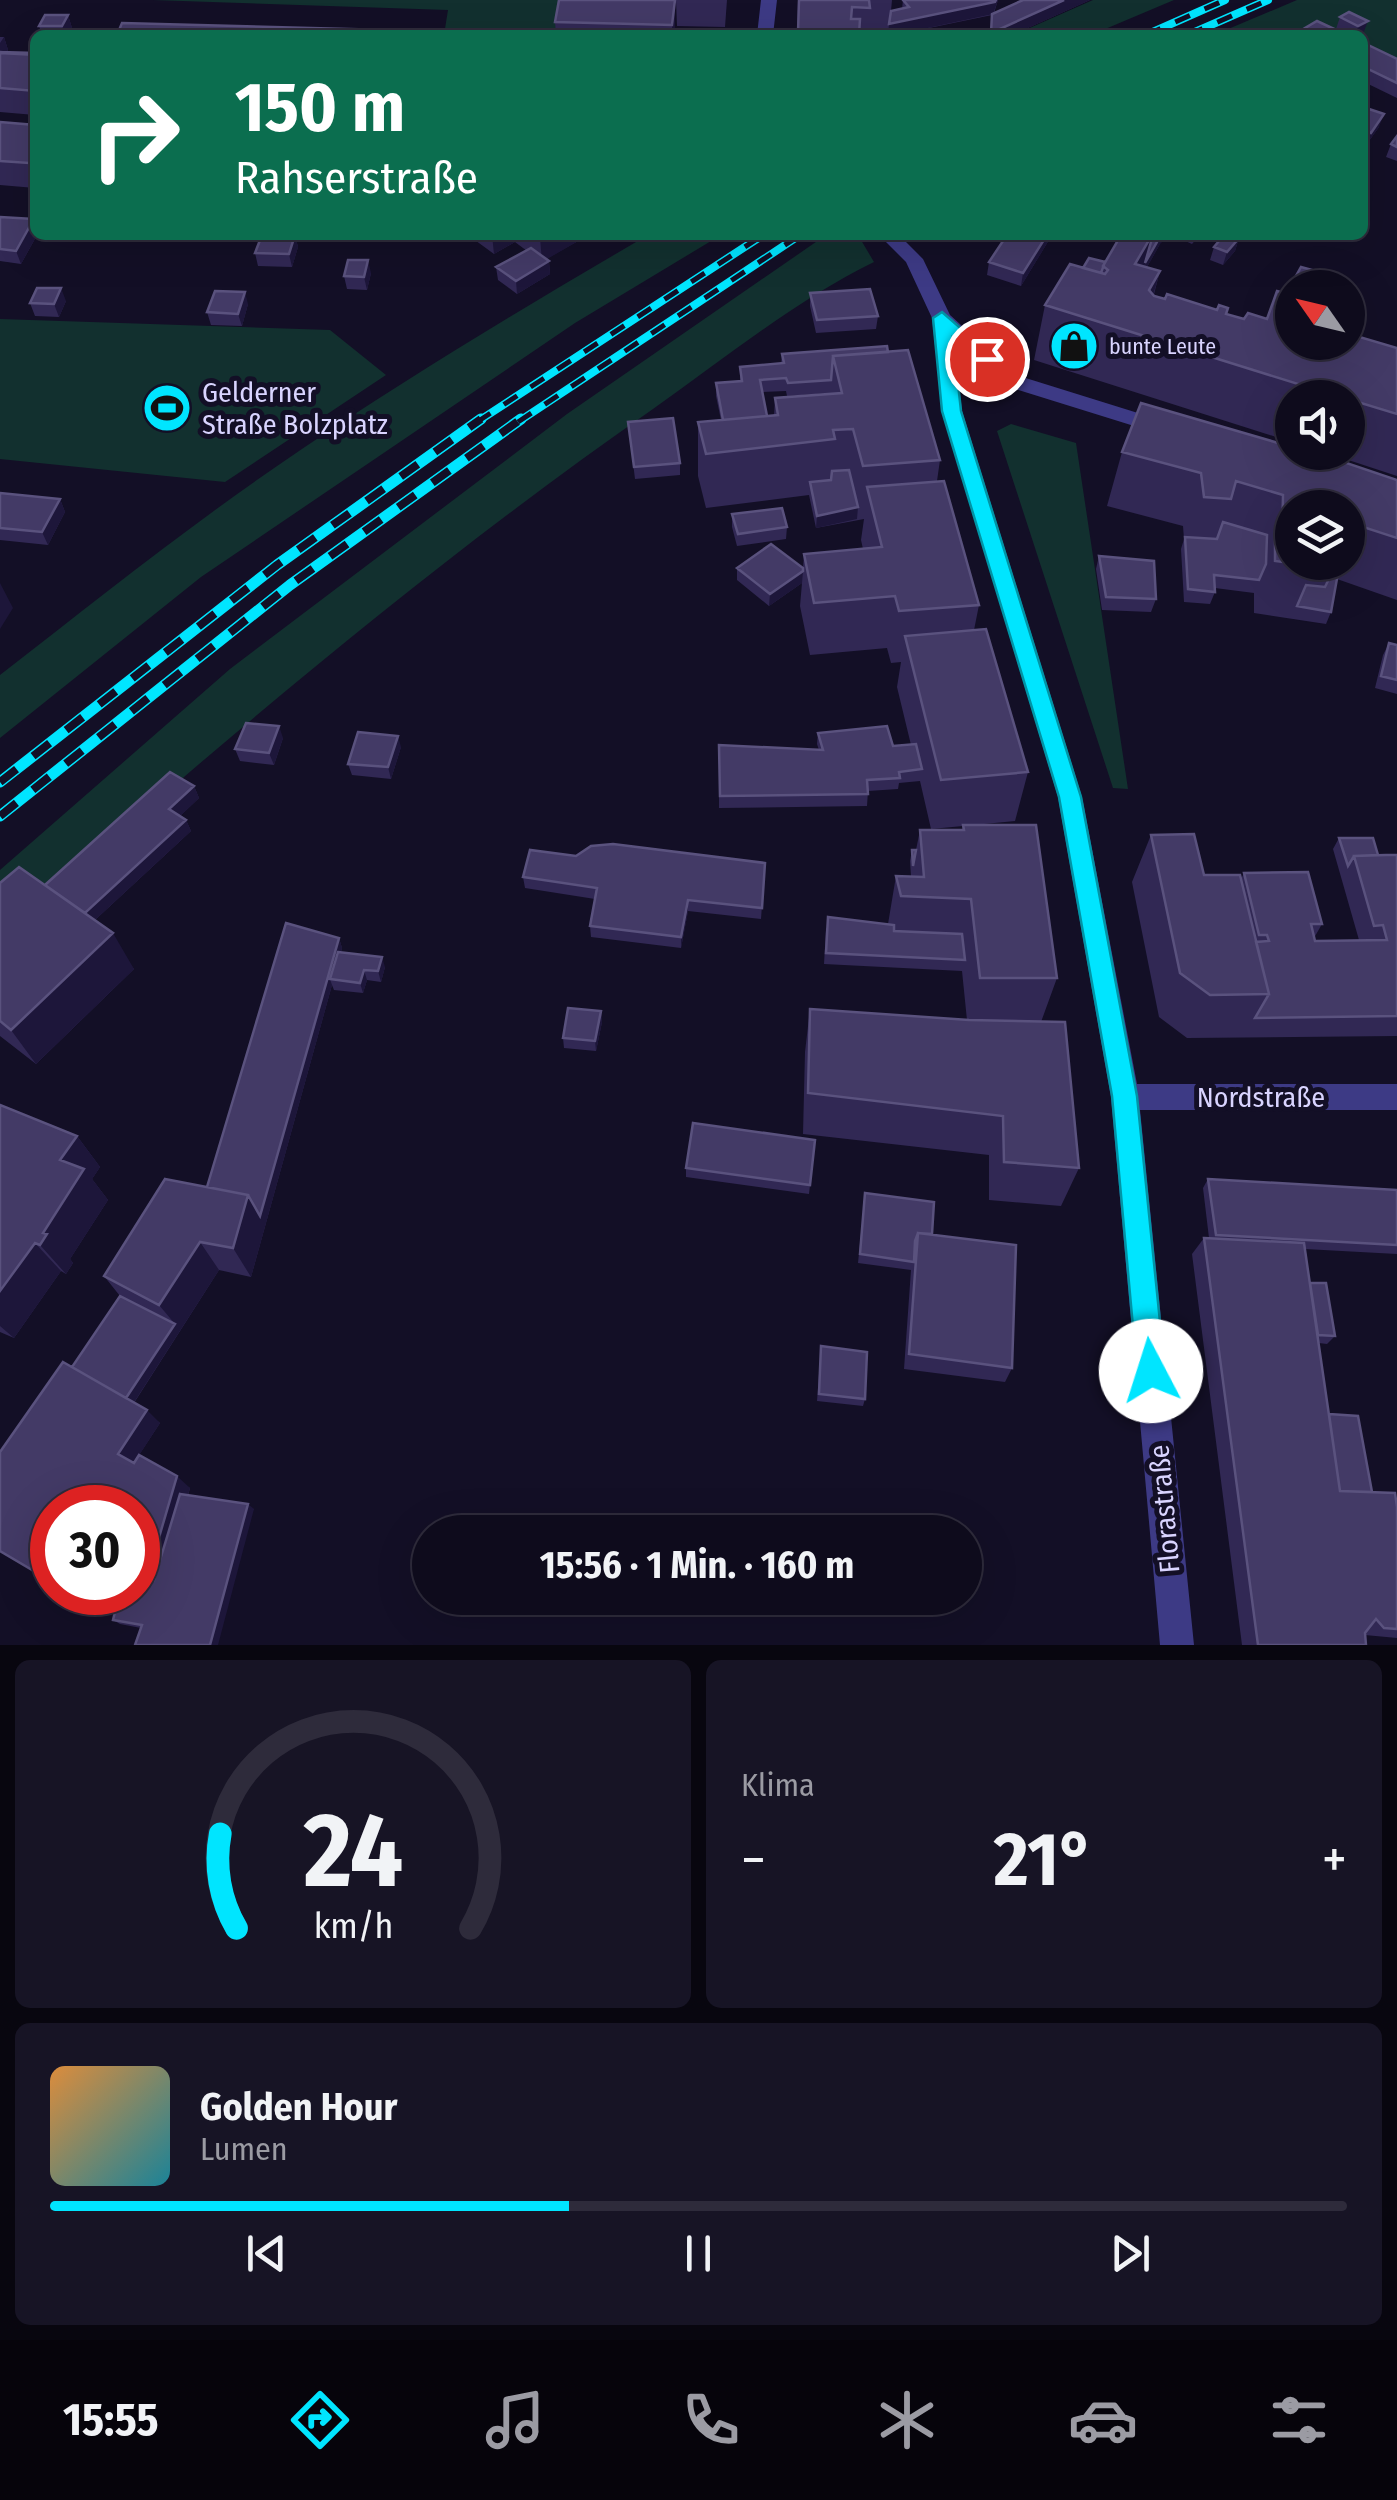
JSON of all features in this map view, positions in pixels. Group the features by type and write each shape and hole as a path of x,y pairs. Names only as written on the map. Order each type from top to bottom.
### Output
{"street":[{"path":"766,30 769,0"},
{"path":"893,240 914,259 942,318 1009,380 1190,437"},
{"name":"Florastraße","path":"942,318 952,411 1070,797 1125,1096 1177,1645"},
{"name":"Nordstraße","path":"1125,1096 1397,1097"}],"green space":[{"path":"153,0 572,0 567,30 445,30 448,10"},
{"path":"1093,0 1174,0 1103,30 1025,30"},
{"path":"1297,0 1397,0 1397,63 1368,48 1368,30 1226,30"},
{"path":"640,240 713,240 575,323 201,577 0,738 0,675 260,478 472,340"},
{"path":"819,240 861,240 874,262 761,331 483,533 238,731 0,937 0,870 230,669 567,414"},
{"name":"Gelderner Straße Bolzplatz","path":"0,319 330,330 386,375 225,482 0,459"},
{"path":"1011,424 1076,443 1128,789 1113,788 997,431"}],"building":[{"path":"559,0 675,0 672,25 555,22"},
{"path":"799,0 869,0 870,8 852,7 851,19 860,19 859,30 798,30"},
{"path":"903,0 996,0 889,24 891,11 909,7"},
{"path":"1023,0 1064,0 998,30 991,30 992,14"},
{"path":"1349,12 1368,21 1358,26 1340,17"},
{"path":"45,15 68,15 62,26 39,26"},
{"path":"1317,21 1336,30 1302,30"},
{"path":"122,23 386,30 119,30"},
{"path":"1368,45 1397,59 1397,83 1368,69"},
{"path":"0,52 30,55 30,91 0,88"},
{"path":"1368,109 1384,114 1368,132"},
{"path":"0,122 30,125 29,163 0,161"},
{"path":"0,217 30,219 16,251 0,249"},
{"path":"260,240 293,240 289,254 255,253"},
{"path":"1004,240 1044,240 1023,273 989,262"},
{"path":"1118,240 1149,240 1135,264 1160,271 1149,290 1154,296 1165,299 1167,294 1217,310 1219,305 1228,308 1226,314 1244,319 1248,313 1267,319 1275,297 1275,360 1365,360 1365,339 1397,348 1397,414 1365,404 1365,380 1285,380 1045,305 1070,264 1105,274 1108,270 1103,266"},
{"path":"1152,240 1158,240 1145,263"},
{"path":"1220,240 1237,240 1227,252 1214,247"},
{"path":"531,248 549,261 516,281 496,267"},
{"path":"1089,258 1105,262 1101,273 1083,268"},
{"path":"348,260 368,260 364,277 344,276"},
{"path":"37,288 61,288 54,304 30,303"},
{"path":"870,289 878,316 817,320 810,293"},
{"path":"215,291 245,292 238,314 207,312"},
{"path":"887,346 888,352 833,356 831,380 760,380 767,416 723,420 716,383 742,381 740,367 784,363 782,354"},
{"path":"908,350 940,460 863,466 853,429 833,430 835,439 706,454 698,422 778,415 775,398 842,393 833,356"},
{"path":"1141,403 1275,442 1275,470 1365,469 1397,480 1397,538 1365,528 1365,490 1275,493 1236,481 1231,499 1204,497 1201,473 1122,452"},
{"path":"673,418 680,463 634,467 628,422"},
{"path":"849,470 858,507 817,516 810,482 831,480 832,471"},
{"path":"944,481 979,605 899,611 895,596 814,603 804,554 882,547 867,487"},
{"path":"0,493 60,499 42,532 0,528"},
{"path":"782,508 787,527 738,534 732,514"},
{"path":"1223,522 1267,535 1266,564 1259,580 1214,575 1215,592 1188,589 1185,537 1217,539"},
{"path":"771,544 803,571 770,594 737,568"},
{"path":"1099,556 1154,561 1156,599 1106,597"},
{"path":"1328,580 1337,580 1331,612 1297,606 1306,585 1325,587"},
{"path":"986,629 1028,772 941,780 905,636"},
{"path":"1389,643 1397,645 1397,680 1381,676"},
{"path":"246,723 279,726 269,753 235,749"},
{"path":"887,726 893,746 916,744 922,769 899,772 900,778 867,780 868,794 720,796 719,745 823,750 818,733"},
{"path":"358,732 398,736 388,767 348,764"},
{"path":"170,772 194,786 169,809 186,820 85,913 45,885"},
{"path":"963,825 1036,825 1057,978 980,978 971,899 901,896 896,876 924,877 920,830 964,830"},
{"path":"1194,834 1204,875 1240,875 1269,994 1210,995 1180,973 1151,835"},
{"path":"1339,838 1373,838 1378,855 1354,856 1348,866"},
{"path":"613,844 765,863 762,908 688,900 681,937 590,926 597,888 523,877 530,850 576,856 591,846"},
{"path":"1397,855 1397,1016 1255,1018 1269,994 1256,942 1269,941 1267,935 1259,935 1244,873 1308,872 1322,924 1311,924 1315,941 1387,940 1383,925 1374,926 1354,856"},
{"path":"19,867 113,933 11,1030 0,1021 0,883"},
{"path":"828,917 894,925 894,931 962,934 965,960 826,953"},
{"path":"286,923 339,938 260,1216 248,1195 207,1187"},
{"path":"338,952 382,957 378,971 364,970 360,983 330,979"},
{"path":"568,1008 601,1011 595,1041 563,1038"},
{"path":"810,1009 1065,1022 1079,1168 1004,1162 1003,1116 808,1093"},
{"path":"0,1105 77,1136 60,1160 84,1169 43,1233 47,1234 40,1245 35,1243 0,1291"},
{"path":"693,1123 815,1140 810,1185 686,1168"},
{"path":"165,1179 248,1195 233,1248 200,1242 159,1305 104,1276"},
{"path":"1208,1179 1397,1190 1397,1245 1216,1235"},
{"path":"865,1193 934,1202 932,1234 918,1233 914,1262 860,1254"},
{"path":"918,1233 1016,1245 1012,1368 909,1354"},
{"path":"1204,1238 1304,1243 1340,1491 1395,1493 1397,1629 1384,1628 1376,1619 1365,1633 1366,1645 1258,1645"},
{"path":"1310,1283 1326,1283 1335,1336 1318,1335"},
{"path":"120,1296 175,1324 126,1398 72,1367"},
{"path":"821,1346 867,1352 865,1399 819,1394"},
{"path":"63,1362 147,1410 118,1454 134,1463 139,1455 177,1476 160,1534 160,1485 30,1485 30,1569 0,1551 0,1452"},
{"path":"1329,1414 1358,1416 1372,1492 1340,1491"},
{"path":"180,1494 248,1504 210,1645 135,1645 142,1625 113,1620 114,1615 160,1615 160,1560"}],"railway":[{"path":"1157,30 1225,0"},
{"path":"1199,30 1268,0"},
{"path":"477,422 755,240"},
{"path":"518,422 792,240"},
{"path":"0,782 277,565 481,419"},
{"path":"0,816 290,585 521,419"}],"place":[{"name":"bunte Leute","path":"1074,346"},
{"name":"Gelderner Straße Bolzplatz","path":"167,408"}],"route":[{"path":"987,359 942,318 952,411 1070,797 1125,1096 1151,1371"}]}
